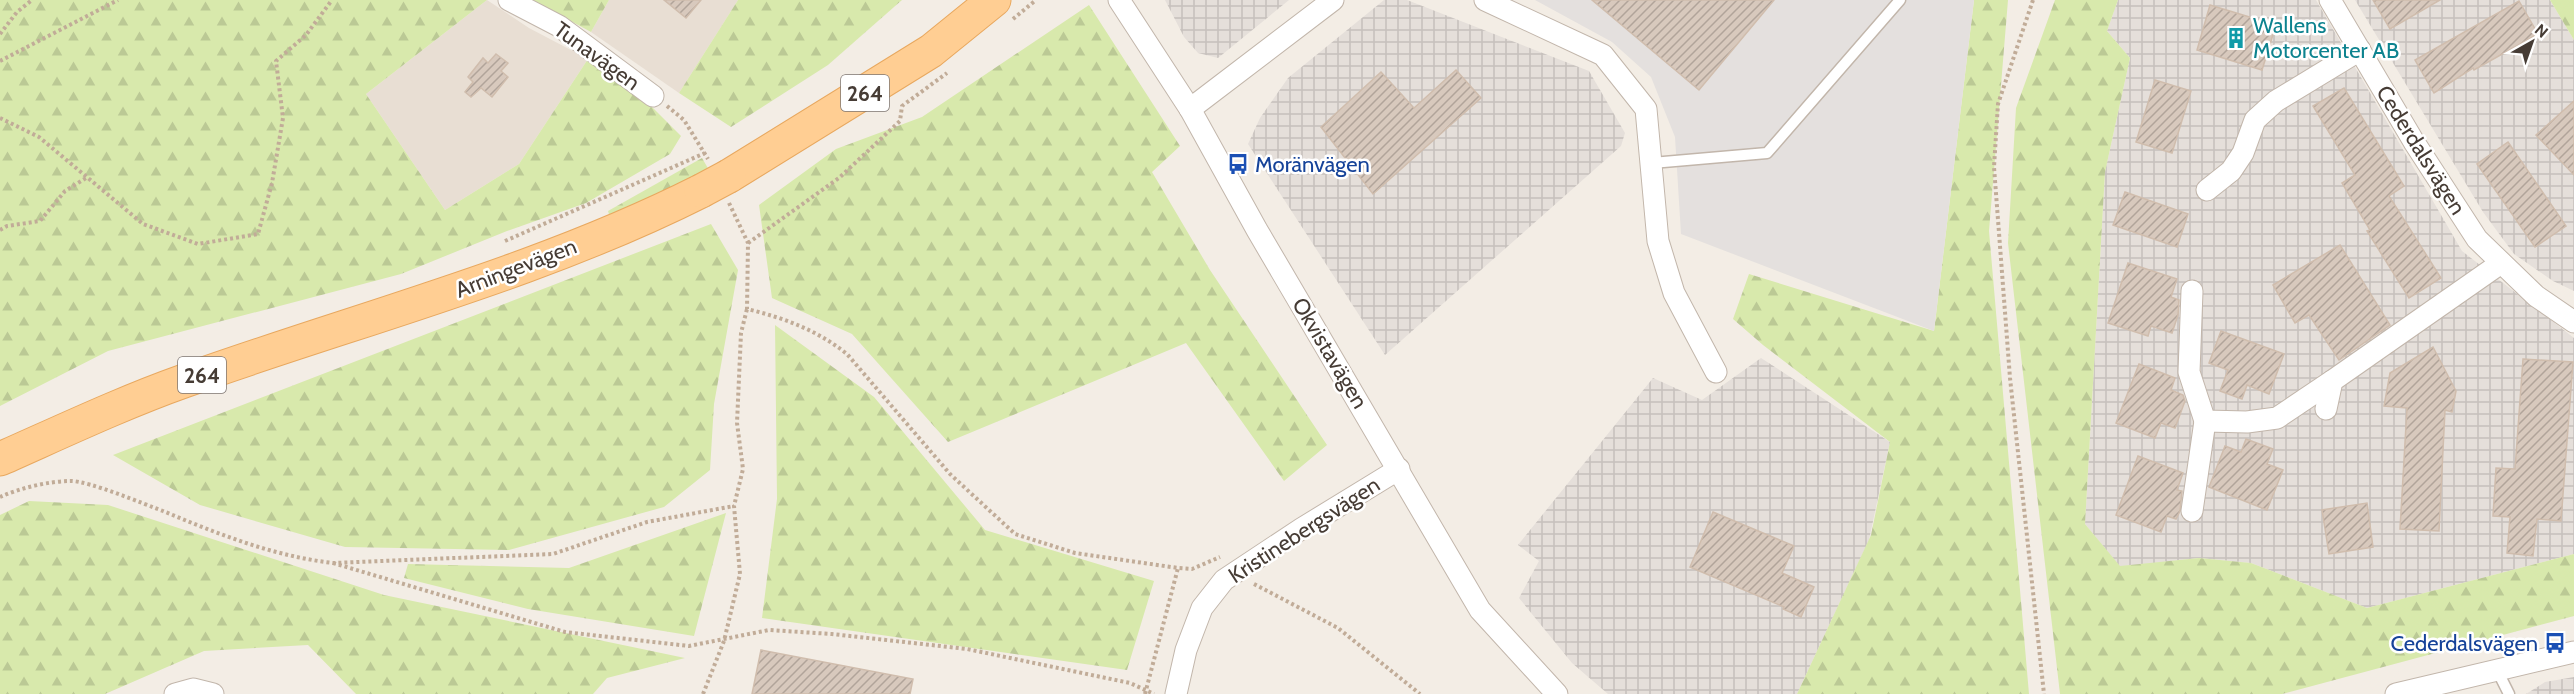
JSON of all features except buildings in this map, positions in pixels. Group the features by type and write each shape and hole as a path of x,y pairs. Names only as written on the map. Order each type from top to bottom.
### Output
{"main road":[{"name":"Arningevägen","path":"0,459 183,381 443,296 648,218 716,181 931,51 1002,11"}],"street":[{"name":"Tunavägen","path":"509,0 559,26 653,96"},
{"name":"Okvistavägen","path":"1119,0 1190,108 1257,230 1480,610 1557,694"},
{"path":"1190,108 1333,0"},
{"path":"1485,0 1603,55 1646,109 1658,241 1674,293 1716,372"},
{"name":"Cederdalsvägen","path":"2330,0 2477,239 2536,296 2574,322"},
{"path":"2206,190 2231,171 2242,153 2255,120 2276,101 2360,50"},
{"path":"2205,421 2247,422 2277,418 2501,263"},
{"path":"2192,291 2189,372 2205,421 2192,511"},
{"path":"2326,409 2332,381"},
{"name":"Kristinebergsvägen","path":"1176,694 1186,650 1202,608 1224,580 1241,567 1399,469"},
{"path":"2396,694 2438,689 2574,652"},
{"path":"175,694 193,689 213,694"}],"lane":[{"path":"1652,163 1767,153 1900,0"},
{"path":"2498,672 2509,694"}],"path":[{"path":"0,34 17,12 32,0"},
{"path":"0,61 118,0"},
{"path":"0,117 39,137 143,224 198,244 258,234 272,183 283,118 276,61 306,35 332,0"},
{"path":"1002,11 1036,0"},
{"path":"2033,0 1998,105 1994,167 2010,378 2044,694"},
{"path":"748,243 839,178 900,121 902,106 950,71"},
{"path":"653,96 684,120 705,153 716,181 748,243 747,309 741,333 737,423 743,469 734,506 740,574 724,641 703,694"},
{"path":"505,241 705,153"},
{"path":"0,230 7,226 40,221 65,191 86,178"},
{"path":"747,309 809,329 828,339 847,354 950,474 1015,534 1075,553 1178,568 1192,569 1230,553 1252,583 1338,628 1420,694"},
{"path":"0,497 15,490 73,481 133,500 239,542 313,561 333,563 553,554 647,522 734,506"},
{"path":"333,563 565,632 689,646 724,641 769,630 956,647 1130,684 1154,694"},
{"path":"1146,692 1178,568"}],"shaded area":[{"path":"487,0 529,28 588,59 519,164 445,210 366,94"},
{"path":"609,0 738,0 679,93 591,32"},
{"path":"1165,0 1289,0 1218,58 1198,53 1184,37"},
{"path":"1384,0 1407,0 1589,71 1625,133 1621,146 1385,355 1248,144 1260,118 1288,78"},
{"path":"1535,0 1974,0 1934,331 1681,234 1675,137 1651,77 1612,42"},
{"path":"2118,0 2316,0 2462,251 2574,338 2574,554 2367,608 2251,563 2199,558 2120,567 2085,524 2105,172 2130,58 2107,31"},
{"path":"2355,0 2550,0 2574,40 2574,291 2553,281 2514,254 2483,212"},
{"path":"1761,358 1890,442 1869,540 1797,694 1608,694 1572,663 1519,598 1539,561 1518,545 1653,378 1702,400"},
{"path":"2574,677 2574,694 2526,694 2545,682"}],"green space":[{"path":"0,0 487,0 366,94 445,210 519,164 588,59 648,103 681,136 670,154 586,203 507,231 401,274 108,351 0,406"},
{"path":"532,0 609,0 591,32"},
{"path":"738,0 902,0 828,65 731,127 679,93"},
{"path":"1974,0 2008,0 1989,231 2029,694 1797,694 1871,535 1890,442 1763,345 1733,319 1749,274 1934,331"},
{"path":"2055,0 2118,0 2107,31 2130,58 2105,172 2085,524 2120,566 2199,558 2251,563 2367,608 2574,554 2574,616 2282,694 2060,694 2008,243 2016,108"},
{"path":"2550,0 2574,0 2574,40"},
{"path":"1089,5 1180,146 1152,172 1210,270 1327,445 1284,481 1186,343 948,442 852,334 772,298 759,205 836,149 922,117"},
{"path":"702,158 709,170 610,218 608,211"},
{"path":"711,224 738,270 714,404 710,470 664,507 509,550 345,547 200,505 113,455"},
{"path":"775,325 874,397 985,530 1154,581 1127,670 762,618 777,499"},
{"path":"29,501 108,505 384,595 685,658 607,678 593,694 356,694 308,645 204,651 105,694 0,694 0,515"},
{"path":"726,513 694,636 528,609 404,578 408,564 569,568"}],"place":[{"name":"Wallens Motorcenter AB","path":"2236,38"},
{"name":"Moränvägen","path":"1238,164"},
{"name":"Cederdalsvägen","path":"2555,643"}]}
